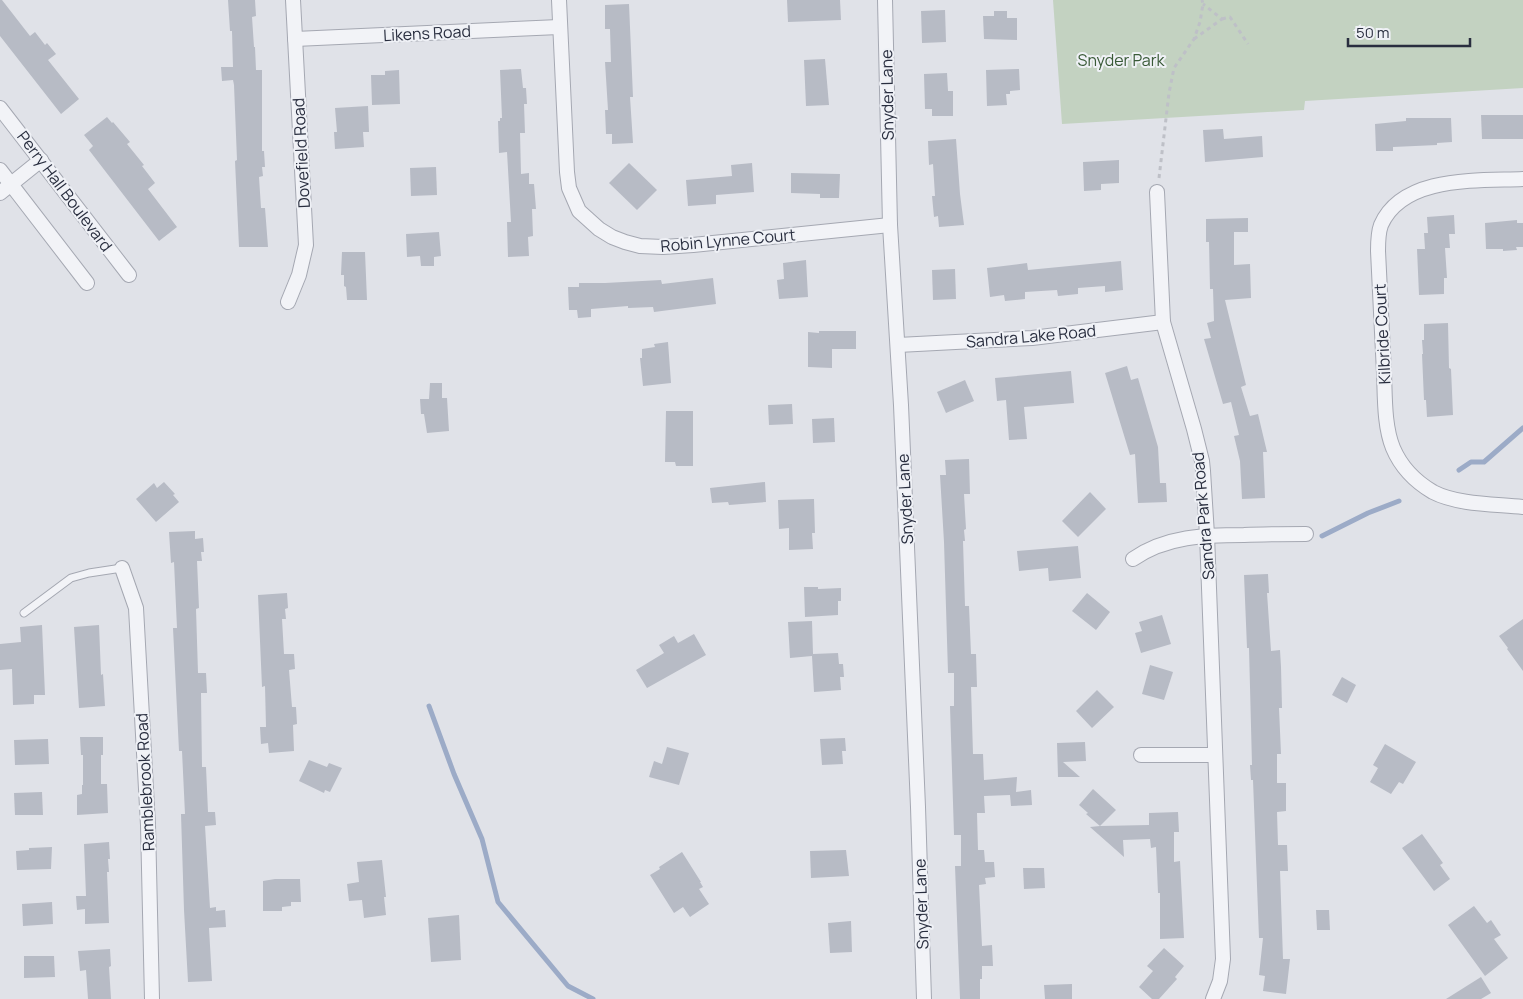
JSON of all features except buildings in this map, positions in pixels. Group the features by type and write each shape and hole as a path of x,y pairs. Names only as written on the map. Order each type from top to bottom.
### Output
{"street":[{"name":"Dovefield Road","path":"288,302 299,275 306,245 293,0"},
{"name":"Robin Lynne Court","path":"559,0 569,188 579,211 588,221 612,237 625,242 640,246 664,247 693,246 890,225"},
{"name":"Snyder Lane","path":"885,0 890,225 898,345 918,807 924,999"},
{"name":"Likens Road","path":"295,39 559,27"},
{"name":"Perry Hall Boulevard","path":"0,108 129,275"},
{"path":"5,188 41,160"},
{"path":"0,170 5,188 87,284"},
{"name":"Kilbride Court","path":"1523,179 1439,184 1411,194 1395,206 1381,225 1378,235 1378,251 1386,409 1393,448 1402,466 1433,492 1447,498 1523,507"},
{"name":"Sandra Park Road","path":"1157,192 1164,322 1202,461 1207,535 1223,959 1220,981 1213,999"},
{"name":"Sandra Lake Road","path":"898,345 1032,338 1164,322"},
{"path":"1133,559 1154,547 1168,542 1207,535 1306,534"},
{"name":"Ramblebrook Road","path":"122,568 136,608 148,825 152,999"},
{"path":"1141,755 1215,755"}],"lane":[{"path":"24,613 71,578 122,568"}],"path":[{"path":"1202,2 1222,19"},
{"path":"1157,192 1168,93 1174,68 1194,39 1200,22 1202,2"},
{"path":"1194,39 1222,19 1230,17 1248,44"}],"green space":[{"name":"Snyder Park","path":"1053,0 1523,0 1523,88 1305,101 1304,110 1062,124"}],"waterway":[{"path":"1459,470 1471,462 1484,462 1523,428"},
{"path":"1322,536 1368,513 1399,501"},
{"path":"429,706 454,774 482,839 498,902 568,986 593,999"}]}
